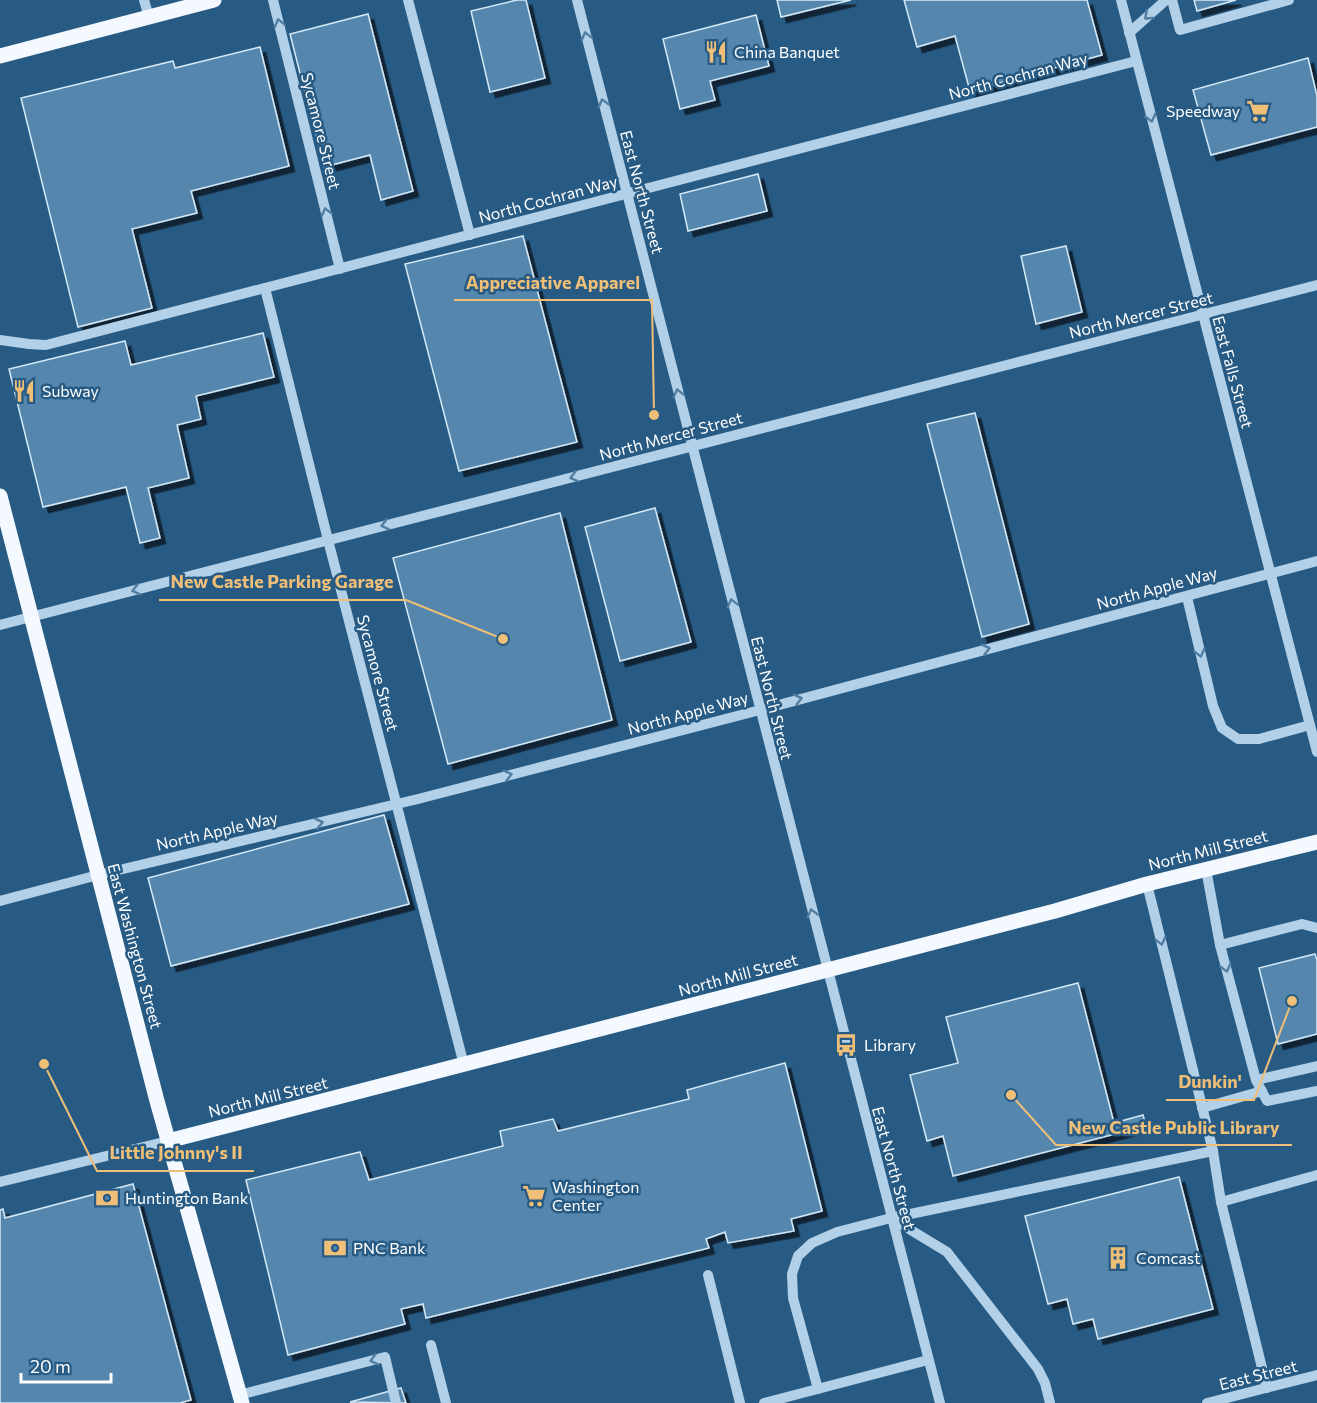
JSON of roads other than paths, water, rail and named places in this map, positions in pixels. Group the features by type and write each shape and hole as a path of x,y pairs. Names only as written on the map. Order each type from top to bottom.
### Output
{"main road":[{"path":"0,56 214,0"},
{"name":"East Washington Street","path":"0,496 168,1141 240,1399"},
{"name":"North Mill Street","path":"168,1141 1054,911 1147,884 1317,842"}],"street":[{"path":"144,0 149,17"},
{"name":"Sycamore Street","path":"273,0 340,268"},
{"path":"408,0 470,235"},
{"name":"East North Street","path":"577,0 940,1403"},
{"name":"East Falls Street","path":"1121,0 1317,752"},
{"path":"1129,33 1166,0"},
{"path":"1172,0 1180,30 1289,0"},
{"name":"North Cochran Way","path":"0,340 46,345 1136,61"},
{"name":"North Mercer Street","path":"0,625 1317,285"},
{"name":"Sycamore Street","path":"265,288 464,1065"},
{"name":"North Apple Way","path":"0,901 98,875 396,804 760,710 1317,561"},
{"path":"1186,597 1213,706 1222,728 1238,739 1259,739 1310,725"},
{"path":"1206,869 1220,945 1256,1080 1267,1101 1317,1090"},
{"path":"1147,884 1213,1151 1221,1202 1267,1388"},
{"path":"1220,945 1302,924 1317,928"},
{"path":"1256,1080 1317,1066"},
{"path":"1202,1108 1262,1091"},
{"path":"0,1182 168,1141"},
{"path":"818,1389 793,1298 792,1274 798,1256 812,1243 837,1232 891,1218 1213,1151"},
{"path":"1221,1202 1317,1175"},
{"path":"891,1218 947,1252 1038,1369 1045,1383 1050,1403"},
{"path":"708,1275 740,1403"},
{"path":"431,1345 446,1403"},
{"path":"240,1399 385,1357 396,1403"},
{"path":"764,1403 928,1360"},
{"name":"East Street","path":"1207,1403 1317,1375"}],"place":[{"name":"China Banquet","path":"716,52"},
{"name":"Speedway","path":"1258,111"},
{"name":"Subway","path":"24,391"},
{"name":"Appreciative Apparel","path":"654,415"},
{"name":"New Castle Parking Garage","path":"503,639"},
{"name":"Dunkin'","path":"1292,1001"},
{"name":"Library","path":"846,1045"},
{"name":"Little Johnny's II","path":"44,1064"},
{"name":"New Castle Public Library","path":"1011,1095"},
{"name":"Washington Center","path":"534,1196"},
{"name":"Huntington Bank","path":"107,1198"},
{"name":"PNC Bank","path":"335,1248"},
{"name":"Comcast","path":"1118,1258"}]}
